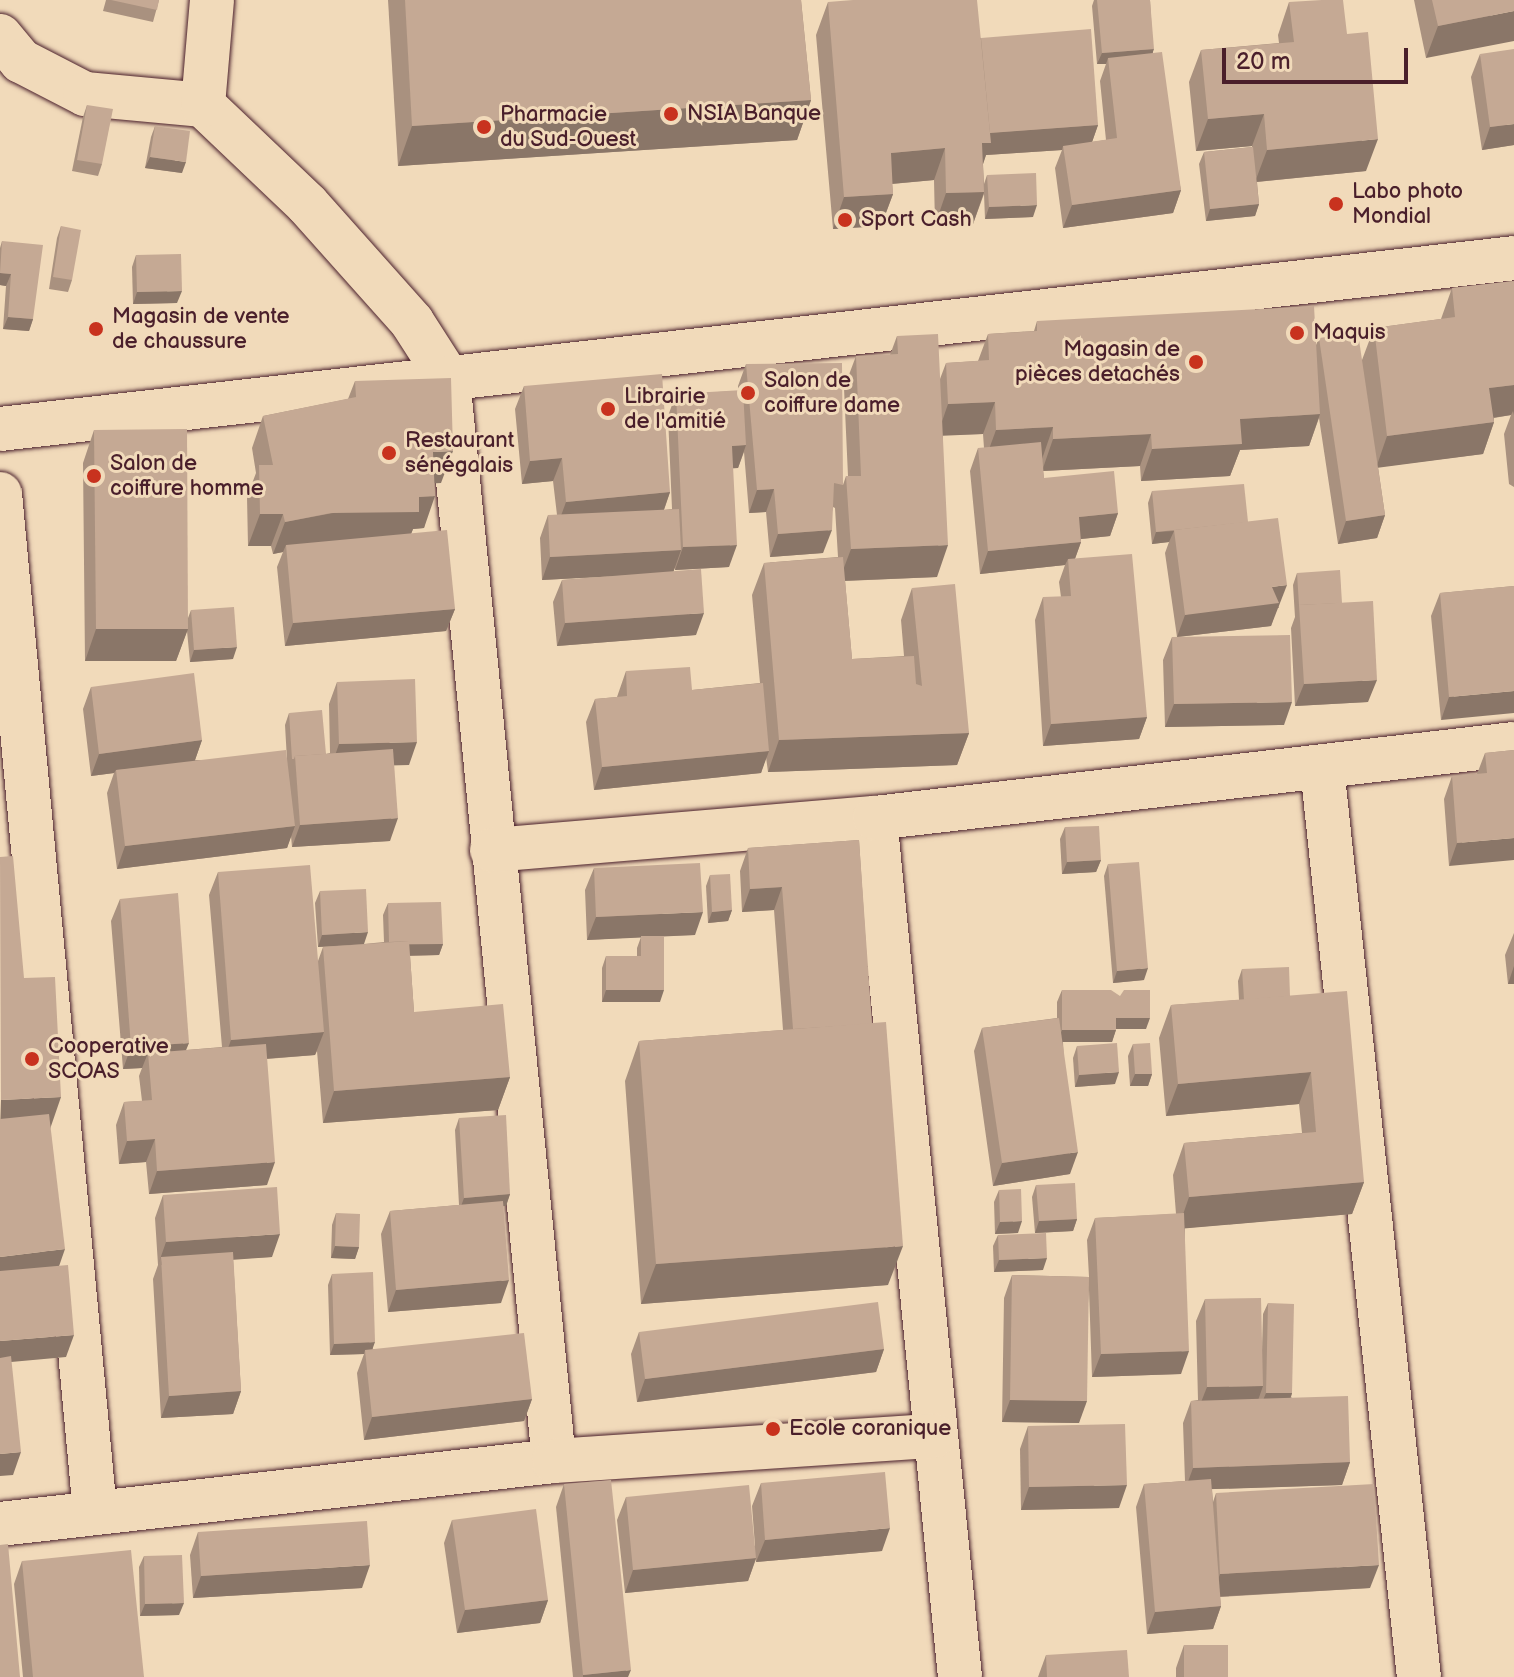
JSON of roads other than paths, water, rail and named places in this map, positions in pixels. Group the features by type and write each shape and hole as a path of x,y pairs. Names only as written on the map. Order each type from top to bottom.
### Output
{"street":[{"path":"203,105 212,0"},
{"path":"0,36 21,61 85,94 203,105 307,204 412,322 448,378 554,1461"},
{"path":"0,429 1514,258"},
{"path":"0,494 95,1513"},
{"path":"492,850 875,818 1514,744"},
{"path":"1322,767 1419,1677"},
{"path":"875,818 960,1677"},
{"path":"0,1524 554,1461 934,1436"}],"place":[{"name":"NSIA Banque","path":"671,114"},
{"name":"Pharmacie du Sud-Ouest","path":"484,127"},
{"name":"Labo photo Mondial","path":"1336,204"},
{"name":"Sport Cash","path":"845,220"},
{"name":"Magasin de vente de chaussure","path":"96,329"},
{"name":"Maquis","path":"1297,333"},
{"name":"Magasin de pièces detachés","path":"1196,362"},
{"name":"Salon de coiffure dame","path":"748,393"},
{"name":"Librairie de l'amitié","path":"608,409"},
{"name":"Restaurant sénégalais","path":"389,453"},
{"name":"Salon de coiffure homme","path":"94,476"},
{"name":"Cooperative SCOAS","path":"32,1059"},
{"name":"Ecole coranique","path":"773,1429"}]}
